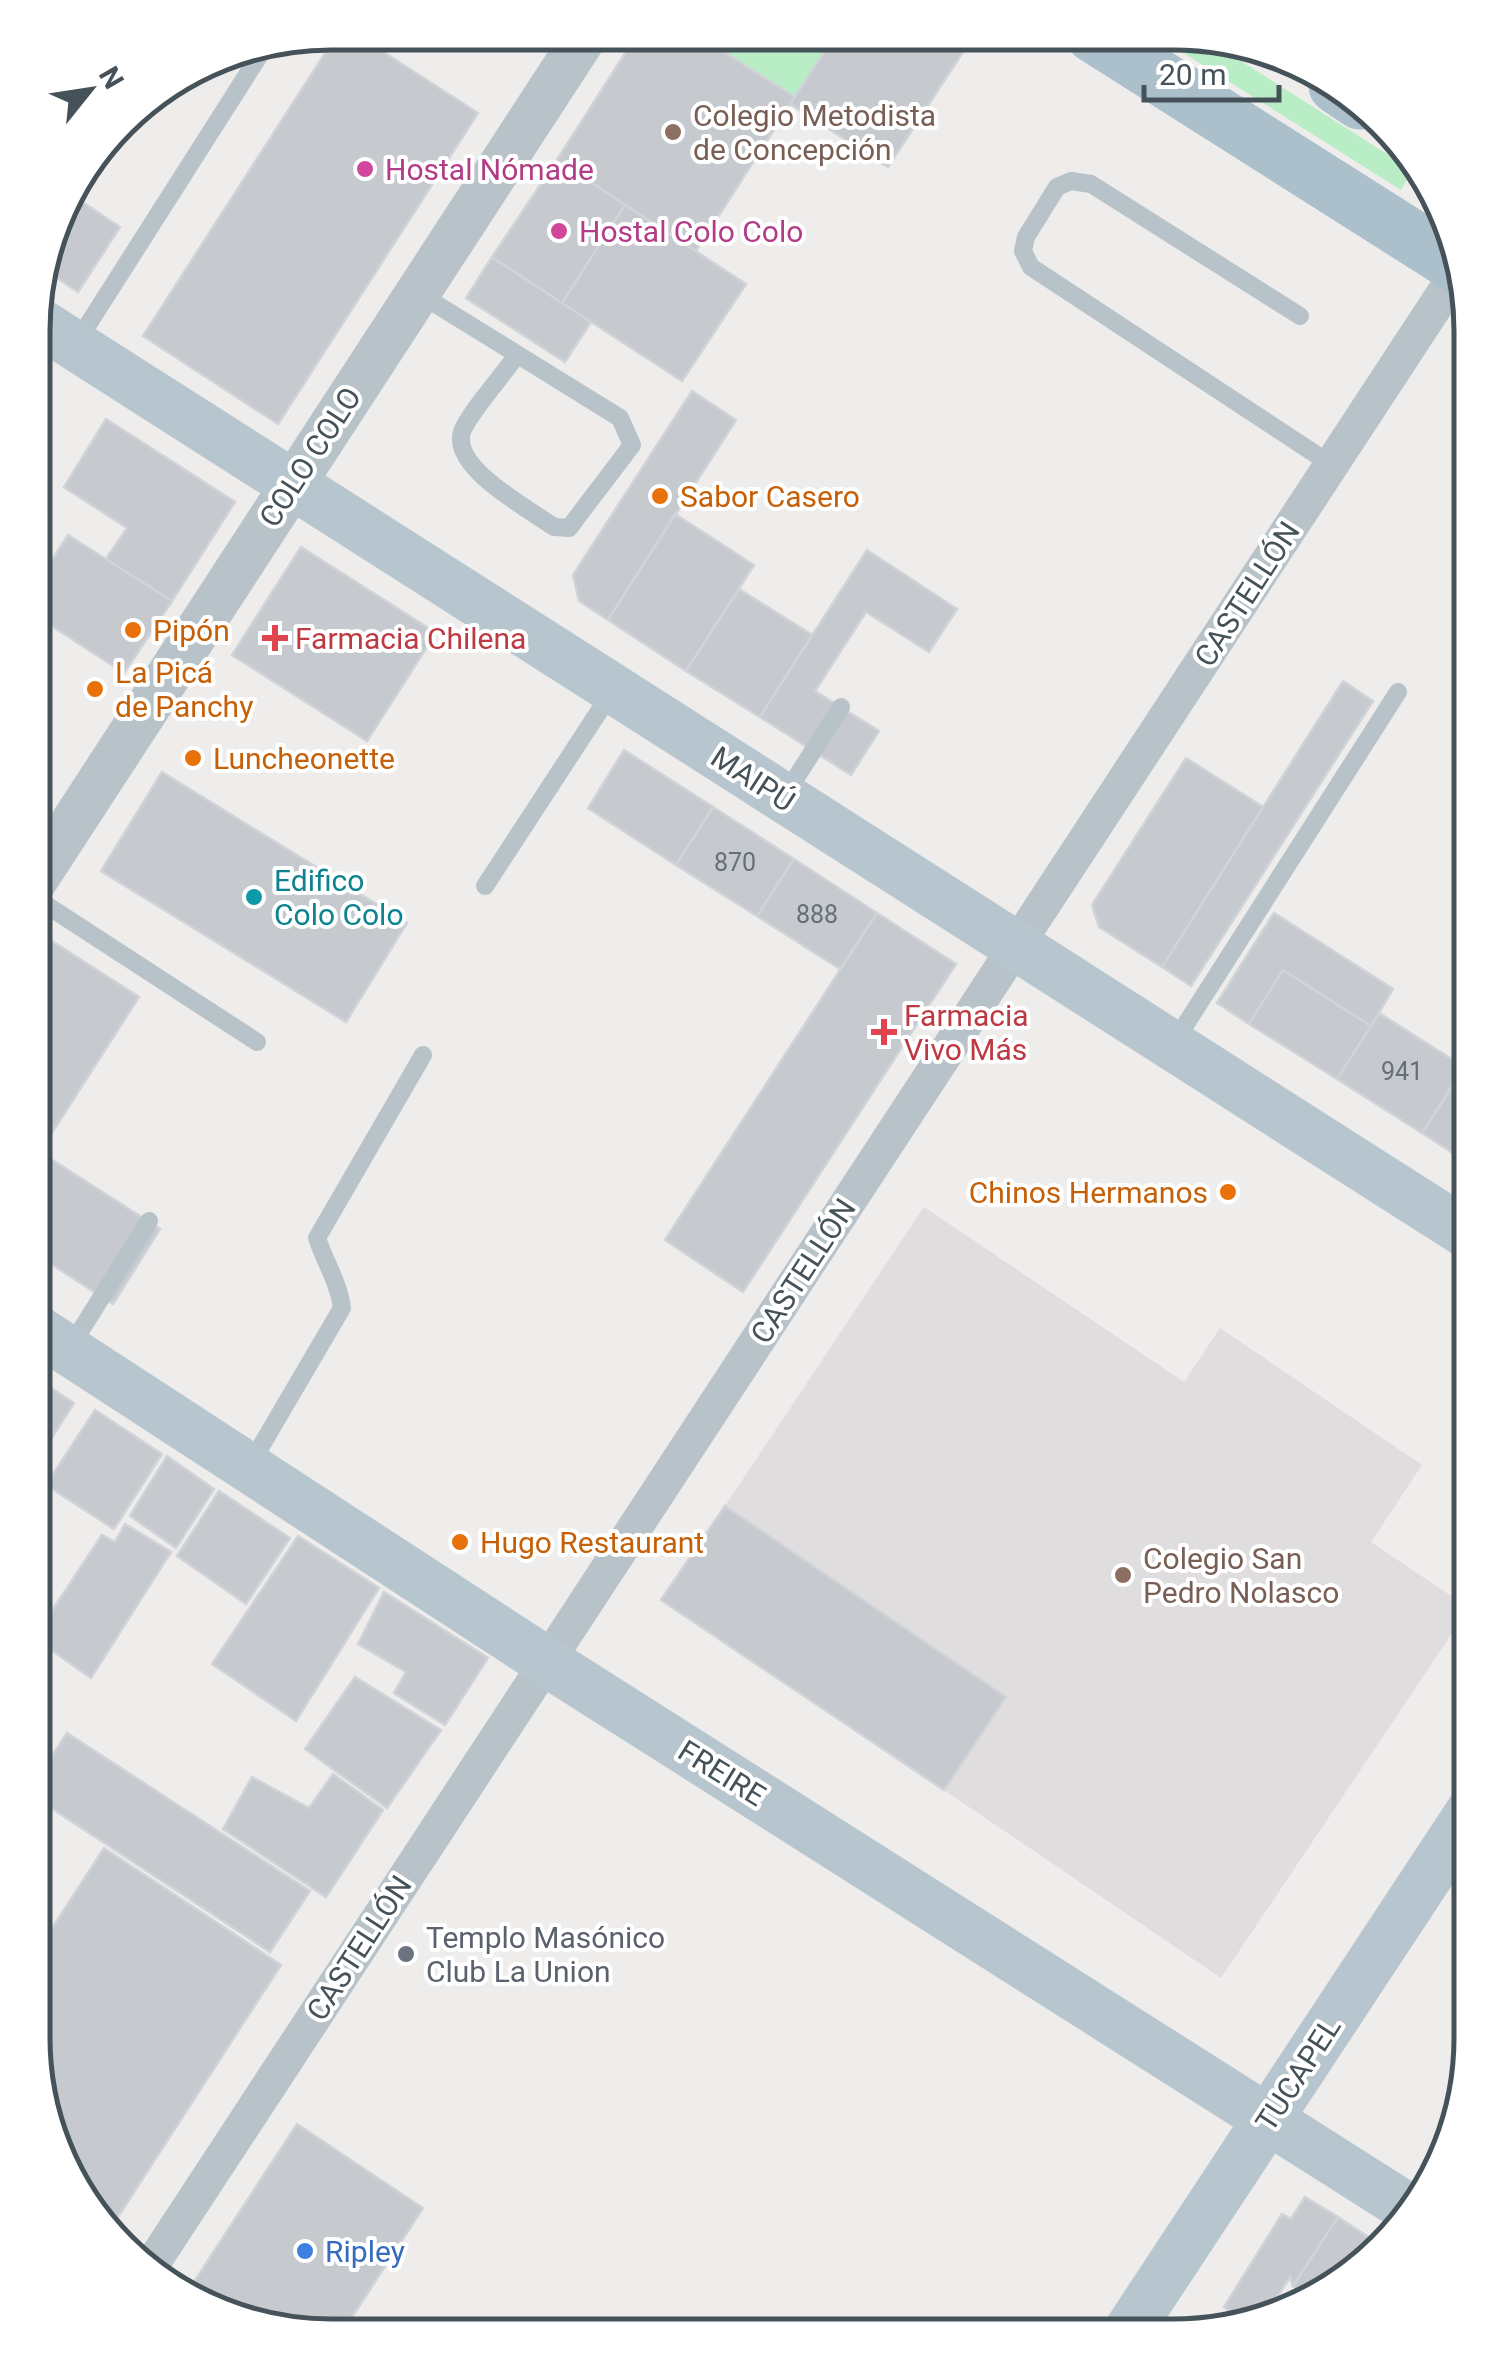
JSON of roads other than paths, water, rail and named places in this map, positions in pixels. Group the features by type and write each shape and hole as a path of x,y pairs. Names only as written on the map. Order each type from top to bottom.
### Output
{"main road":[{"path":"1117,50 1444,258"},
{"name":"MAIPÚ","path":"55,332 1453,1225"},
{"name":"FREIRE","path":"51,1339 547,1662 1400,2203"},
{"name":"TUCAPEL","path":"1136,2319 1453,1838"}],"street":[{"name":"COLO COLO","path":"50,857 576,50"},
{"name":"CASTELLÓN","path":"156,2258 1450,282"}],"lane":[{"path":"55,332 254,61"},
{"path":"1300,316 1091,184 1071,181 1057,187 1026,237 1023,252 1031,268 1332,464"},
{"path":"418,292 620,418 632,445 577,522 568,528 554,528 470,466 461,448 462,431 516,356"},
{"path":"485,886 613,690"},
{"path":"1172,1046 1398,692"},
{"path":"783,798 841,707"},
{"path":"50,907 257,1042"},
{"path":"248,1467 342,1308 340,1290 317,1238 424,1055"},
{"path":"51,1339 149,1221"}],"place":[{"name":"Colegio Metodista de Concepción","path":"673,132"},
{"name":"Hostal Nómade","path":"365,169"},
{"name":"Hostal Colo Colo","path":"559,231"},
{"name":"Sabor Casero","path":"660,496"},
{"name":"Pipón","path":"133,630"},
{"name":"Farmacia Chilena","path":"275,638"},
{"name":"La Picá de Panchy","path":"95,689"},
{"name":"Luncheonette","path":"193,758"},
{"name":"Edifico Colo Colo","path":"254,897"},
{"name":"Farmacia Vivo Más","path":"884,1032"},
{"name":"Chinos Hermanos","path":"1228,1192"},
{"name":"Hugo Restaurant","path":"460,1542"},
{"name":"Colegio San Pedro Nolasco","path":"1123,1575"},
{"name":"Templo Masónico Club La Union","path":"406,1954"},
{"name":"Ripley","path":"305,2251"}]}
